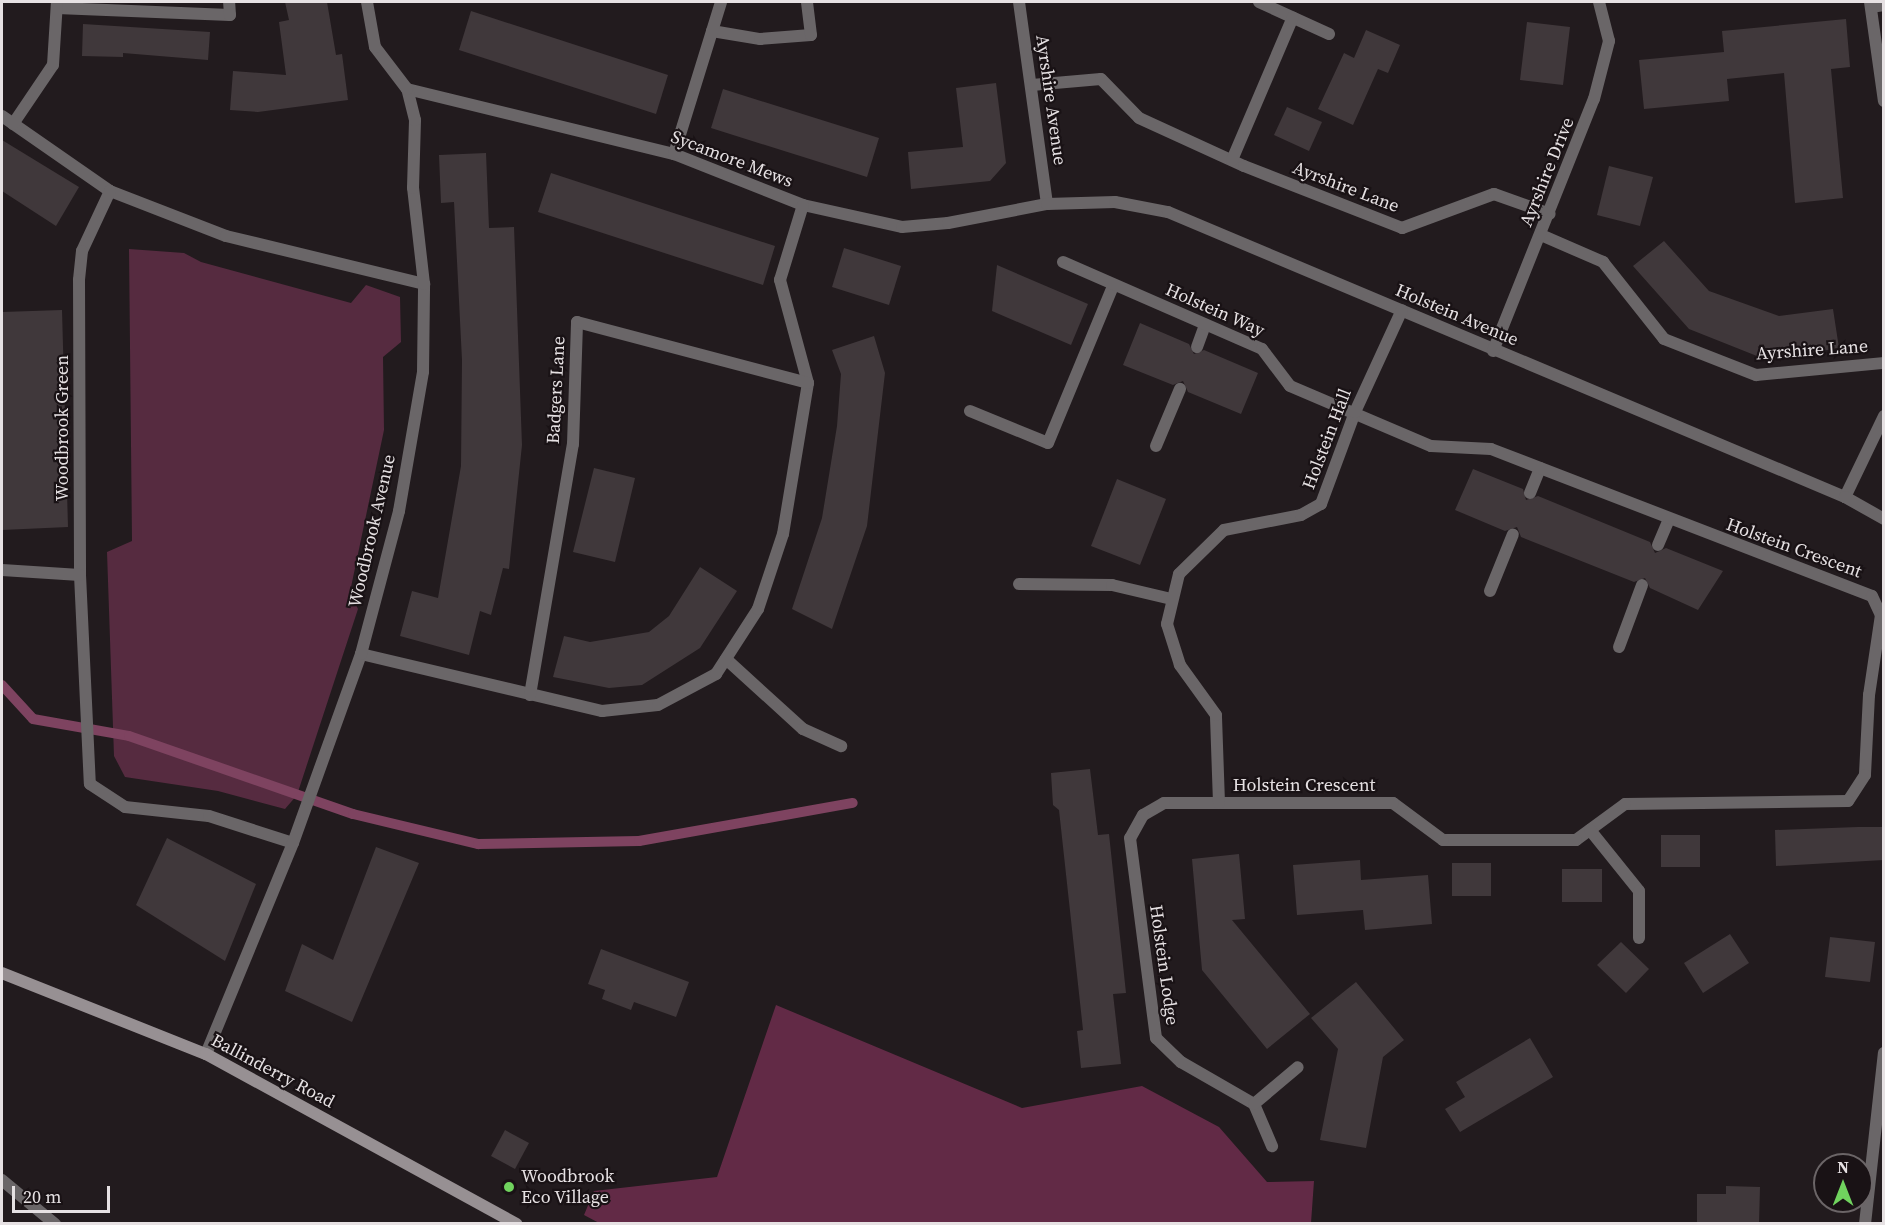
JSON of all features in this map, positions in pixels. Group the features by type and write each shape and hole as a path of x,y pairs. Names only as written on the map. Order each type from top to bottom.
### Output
{"main road":[{"name":"Ballinderry Road","path":"2,973 206,1054 517,1224"}],"street":[{"path":"13,124 53,65 57,5 230,15 229,2"},
{"name":"Woodbrook Avenue","path":"206,1054 303,818 361,654 399,511 423,372 424,284 413,188 415,120 407,89 375,47 367,2"},
{"path":"674,154 721,2"},
{"path":"712,31 760,39 810,35 807,2"},
{"name":"Ayrshire Avenue","path":"1019,2 1047,204"},
{"path":"1259,2 1329,34"},
{"name":"Ayrshire Drive","path":"1493,351 1550,214 1594,99 1609,41 1599,2"},
{"path":"1875,4 1884,101"},
{"path":"1232,160 1293,17"},
{"name":"Ayrshire Lane","path":"1032,85 1101,79 1139,118 1232,160 1402,228 1494,194 1550,214"},
{"name":"Sycamore Mews","path":"407,89 674,154 803,205 902,227 948,223 1047,204"},
{"path":"2,116 110,191 226,236 424,284"},
{"name":"Woodbrook Green","path":"110,191 82,251 79,280 80,575 83,703 90,784 125,807 208,816 293,843"},
{"name":"Holstein Avenue","path":"1047,204 1115,202 1168,213 1845,497 1884,519"},
{"path":"361,654 602,711 658,705 716,674 758,609 783,534 808,382 780,280 803,205"},
{"name":"Ayrshire Lane","path":"1541,235 1604,262 1664,339 1755,375 1884,363"},
{"name":"Holstein Way","path":"1063,262 1113,286 1262,349 1290,386 1355,412"},
{"path":"970,411 1048,443 1113,286"},
{"name":"Holstein Hall","path":"1219,803 1216,715 1180,665 1167,624 1171,599 1179,574 1224,530 1301,515 1321,504 1355,412 1402,310"},
{"name":"Badgers Lane","path":"530,695 573,444 578,322 808,382"},
{"path":"1197,347 1205,325"},
{"path":"1156,446 1180,388"},
{"name":"Holstein Crescent","path":"1219,803 1393,803 1443,840 1576,840 1625,804 1848,801 1865,775 1869,695 1881,615 1872,596 1668,521 1491,449 1431,446 1355,412"},
{"path":"1845,497 1884,416"},
{"path":"1530,493 1540,468"},
{"path":"1658,545 1668,521"},
{"path":"1490,591 1513,534"},
{"path":"2,570 80,575"},
{"path":"1020,584 1112,585 1171,599"},
{"path":"1619,647 1642,585"},
{"path":"726,659 803,729 841,746"},
{"name":"Holstein Lodge","path":"1219,803 1164,803 1143,815 1130,838 1145,973 1156,1038 1181,1062 1254,1104"},
{"path":"1590,830 1639,891 1639,939"},
{"path":"1865,1224 1884,1053"},
{"path":"1272,1146 1254,1104 1298,1067"},
{"path":"2,1180 55,1224"}],"shaded area":[{"path":"129,249 184,253 201,262 351,303 366,285 400,297 401,342 383,357 384,430 350,592 358,609 297,795 285,809 218,791 125,777 114,756 107,552 132,541"},
{"path":"776,1005 1022,1108 1142,1086 1219,1127 1267,1182 1314,1181 1311,1223 601,1224 584,1215 594,1191 717,1177"}],"building":[{"path":"285,2 327,2 336,55 342,54 348,100 258,112 230,110 233,71 286,75 279,22 289,20"},
{"path":"471,11 668,75 656,114 459,50"},
{"path":"1846,19 1850,67 1831,69 1843,198 1795,203 1784,73 1727,79 1729,101 1644,109 1639,60 1724,52 1722,31"},
{"path":"1527,22 1570,27 1563,85 1520,80"},
{"path":"83,24 210,32 208,60 123,53 123,57 82,56"},
{"path":"1366,30 1400,45 1388,73 1378,69 1353,125 1318,109 1344,53 1354,58"},
{"path":"996,83 1006,163 990,181 911,189 908,152 963,147 956,88"},
{"path":"723,89 879,138 867,177 711,128"},
{"path":"1287,107 1322,122 1309,151 1274,135"},
{"path":"2,140 79,187 56,226 2,191"},
{"path":"486,153 489,228 514,227 522,445 509,569 503,568 491,615 480,611 469,655 400,636 412,591 438,598 461,466 462,360 454,202 441,203 439,155"},
{"path":"1609,166 1653,177 1640,226 1597,215"},
{"path":"551,173 775,246 763,285 538,212"},
{"path":"1664,241 1709,291 1779,316 1833,309 1839,348 1767,360 1689,329 1633,266"},
{"path":"844,248 901,266 889,305 832,287"},
{"path":"997,265 1088,304 1071,345 992,311"},
{"path":"62,310 68,527 2,530 2,312"},
{"path":"1140,323 1189,344 1194,354 1204,350 1258,373 1241,414 1188,392 1183,381 1173,385 1123,365"},
{"path":"874,336 885,373 867,526 832,629 792,609 822,518 837,426 841,374 832,350"},
{"path":"594,468 635,478 615,562 573,552"},
{"path":"1473,469 1523,489 1526,500 1538,496 1650,542 1655,553 1666,548 1723,571 1698,610 1650,588 1645,578 1634,582 1521,537 1517,527 1505,531 1455,510"},
{"path":"1117,479 1166,499 1140,565 1091,546"},
{"path":"700,567 737,591 700,648 642,685 609,688 553,677 564,636 590,642 649,632 669,616"},
{"path":"1090,769 1098,835 1109,834 1126,993 1113,994 1121,1064 1081,1068 1077,1031 1083,1030 1059,810 1053,805 1051,773"},
{"path":"1884,827 1884,860 1776,866 1775,830"},
{"path":"1661,835 1700,835 1700,867 1661,867"},
{"path":"167,838 256,884 225,961 136,905"},
{"path":"376,847 419,863 352,1022 285,991 302,944 333,960"},
{"path":"1239,854 1245,919 1232,920 1310,1014 1267,1049 1202,970 1192,859"},
{"path":"1360,860 1361,880 1428,875 1432,924 1365,930 1363,910 1297,915 1293,865"},
{"path":"1452,863 1491,863 1491,896 1452,896"},
{"path":"1562,869 1602,869 1602,902 1562,902"},
{"path":"1730,934 1749,963 1703,993 1684,963"},
{"path":"1830,937 1875,942 1870,982 1825,977"},
{"path":"1621,942 1649,969 1626,993 1597,965"},
{"path":"601,949 689,982 676,1017 634,1002 631,1010 602,999 605,990 588,984"},
{"path":"1356,982 1404,1040 1383,1057 1366,1148 1320,1140 1338,1049 1311,1018"},
{"path":"1530,1038 1553,1077 1460,1132 1445,1109 1465,1097 1456,1082"},
{"path":"505,1130 529,1143 515,1169 491,1156"},
{"path":"1726,1186 1760,1187 1759,1224 1697,1224 1697,1194 1726,1194"}],"waterway":[{"path":"2,685 33,719 129,736 353,814 478,844 639,841 853,803"}],"place":[{"name":"Woodbrook Eco Village","path":"509,1187"}]}
